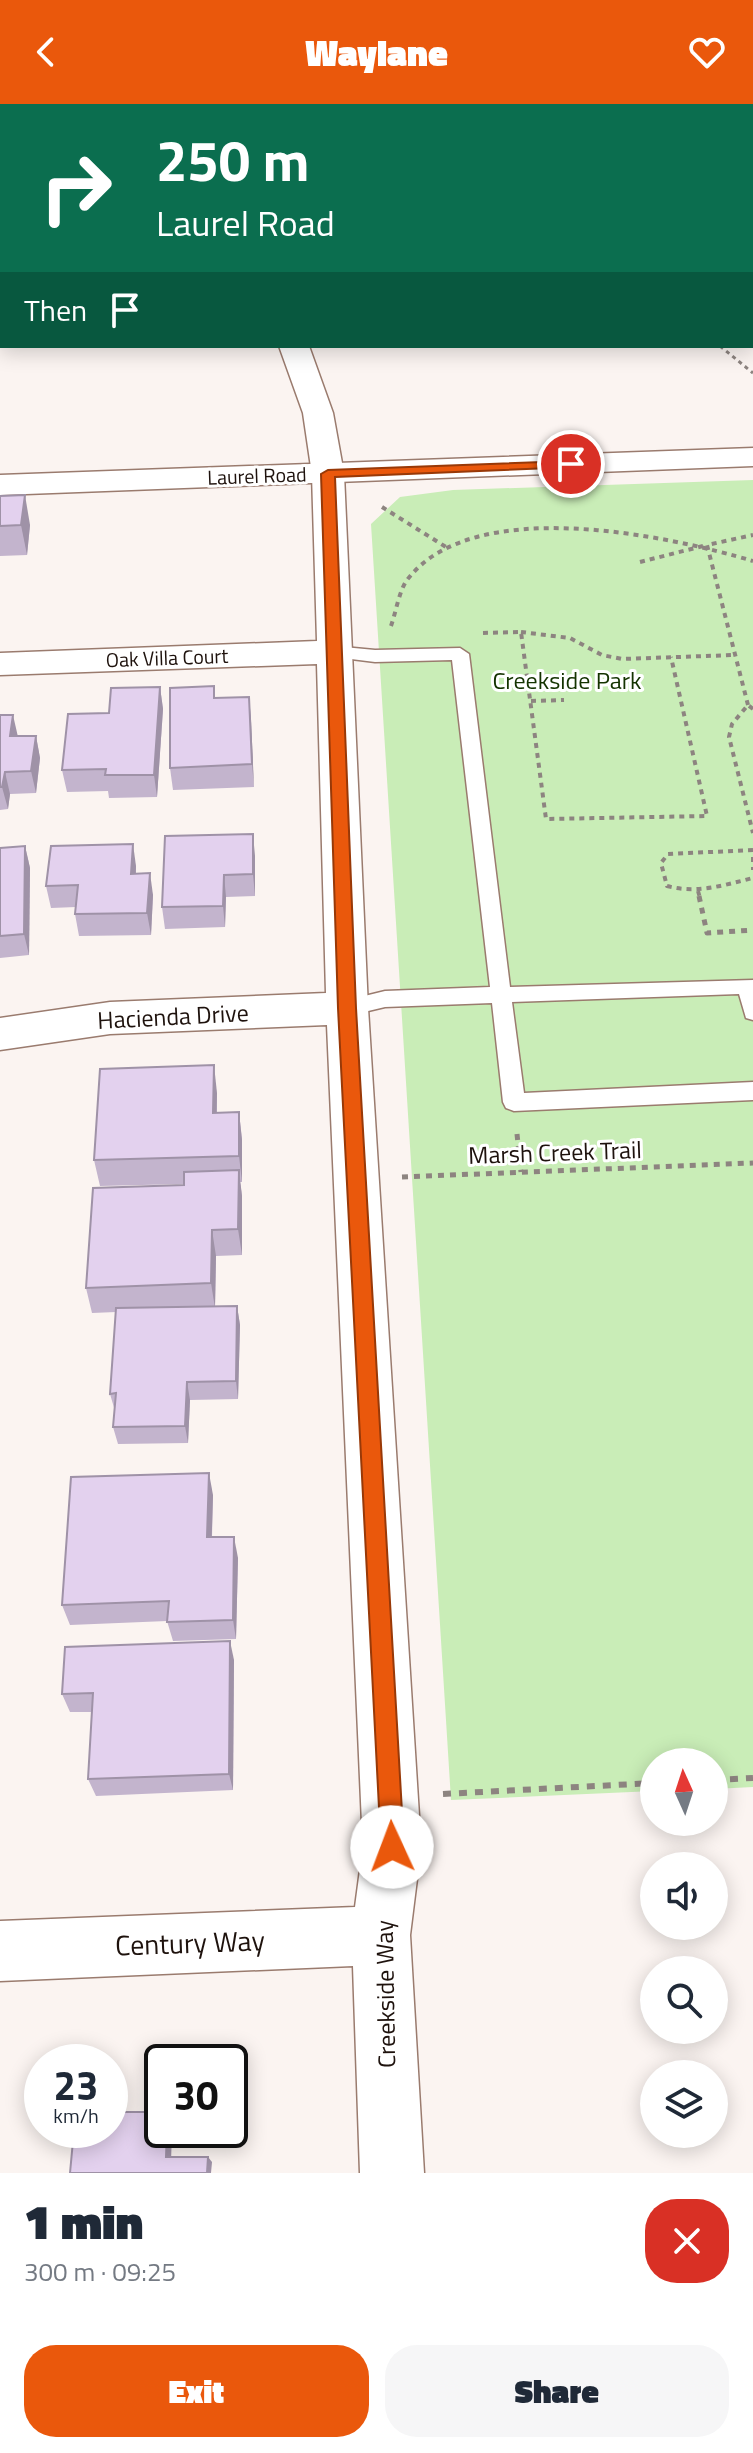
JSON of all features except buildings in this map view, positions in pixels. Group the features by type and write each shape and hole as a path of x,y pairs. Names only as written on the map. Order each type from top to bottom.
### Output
{"street":[{"name":"Creekside Way","path":"295,348 318,413 328,474 347,1008 391,1798 392,1847 381,1935 392,2173"},
{"name":"Laurel Road","path":"0,485 753,457"},
{"name":"Oak Villa Court","path":"0,664 333,644"},
{"name":"Hacienda Drive","path":"0,1034 110,1018 347,1008"},
{"name":"Century Way","path":"0,1951 381,1935"}],"lane":[{"path":"333,644 375,656 460,654 514,1102 753,1091"},
{"path":"347,1008 385,999 747,986 753,1012"}],"path":[{"path":"722,348 753,373"},
{"path":"328,474 446,547"},
{"path":"333,644 390,634 392,612 407,577 446,547 525,528 631,532 707,545 753,561"},
{"path":"640,562 753,535"},
{"path":"707,545 750,707 732,724 729,737 753,833"},
{"path":"478,633 521,632 570,638 602,655 622,659 734,655"},
{"path":"521,632 546,819 707,816 671,657"},
{"path":"531,701 564,700"},
{"path":"753,850 668,854 661,863 667,886 698,891 753,878"},
{"path":"753,857 753,870"},
{"path":"698,891 707,933 753,930"},
{"name":"Marsh Creek Trail","path":"358,1179 753,1163"},
{"path":"728,1779 753,1778"},
{"path":"391,1798 640,1784"}],"green space":[{"name":"Creekside Park","path":"753,480 753,1787 728,1788 728,1748 640,1748 640,1792 451,1800 371,524 400,497 453,490"}],"route":[{"path":"392,1847 347,1008 328,474 571,464"}]}
